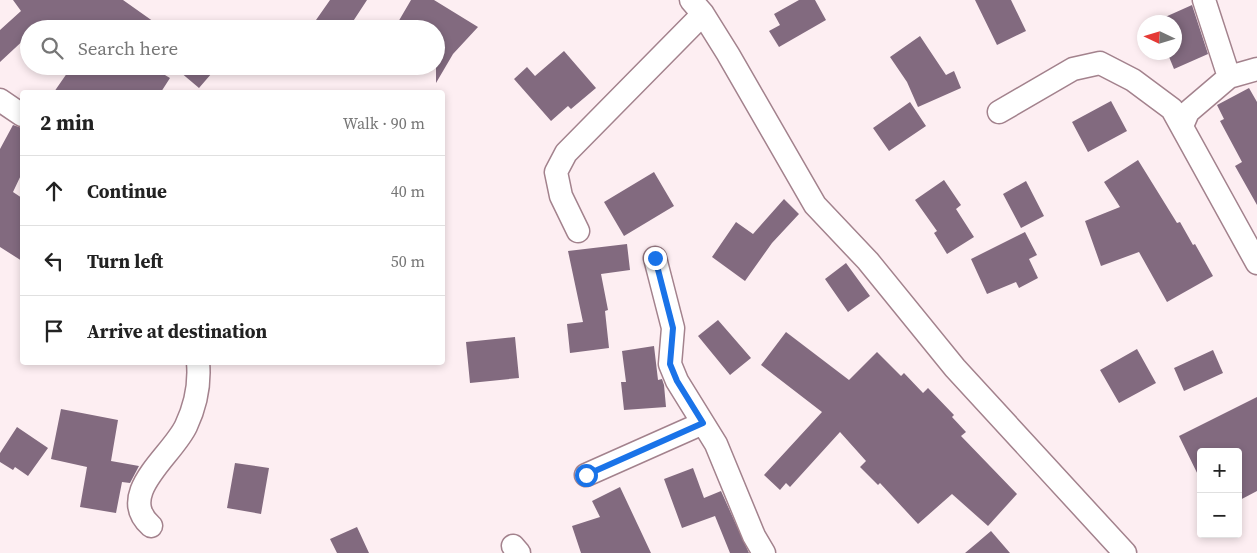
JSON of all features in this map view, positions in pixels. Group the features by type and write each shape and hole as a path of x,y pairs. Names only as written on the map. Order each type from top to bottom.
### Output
{"street":[{"path":"1204,0 1229,77"},
{"path":"578,231 561,196 556,172 566,153 697,7 815,205 868,261 955,368 1124,553"},
{"path":"999,112 1073,69 1100,63 1133,80 1172,109 1257,263"},
{"path":"1182,126 1188,112 1229,77 1257,69"},
{"path":"655,258 673,328 670,364 677,381 716,444 754,536 764,553"},
{"path":"151,526 142,518 138,510 140,495 148,478 185,428 193,408 199,374 198,365"},
{"path":"586,475 703,423"}],"building":[{"path":"13,0 123,0 151,20 20,20 20,43 0,62 0,30 21,11"},
{"path":"330,0 367,0 354,20 316,20"},
{"path":"411,0 434,0 478,27 453,54 445,68 445,20 399,20"},
{"path":"799,0 815,0 826,20 779,47 769,31 780,25 774,14"},
{"path":"975,0 1011,0 1026,31 997,45"},
{"path":"1192,5 1208,54 1174,69 1170,60 1182,60 1182,15 1170,15"},
{"path":"920,36 946,75 954,71 961,88 918,107 907,82 890,57"},
{"path":"564,51 596,88 571,109 568,106 551,121 514,79 527,67 535,76"},
{"path":"66,75 165,75 170,78 162,90 55,90"},
{"path":"184,75 210,75 199,88"},
{"path":"436,75 441,75 436,83"},
{"path":"1249,88 1257,102 1257,205 1235,166 1242,162 1220,121 1224,119 1217,105"},
{"path":"1111,101 1127,131 1088,152 1072,122"},
{"path":"910,102 926,126 889,151 873,128"},
{"path":"13,125 20,127 20,177 13,192 20,197 20,260 0,247 0,149"},
{"path":"1138,160 1177,223 1180,222 1193,245 1195,244 1213,276 1167,302 1139,252 1101,266 1085,221 1120,207 1104,182"},
{"path":"654,172 674,206 624,236 604,202"},
{"path":"944,180 961,205 956,209 974,237 947,254 934,233 937,231 915,200"},
{"path":"1026,181 1044,216 1021,228 1003,194"},
{"path":"784,199 799,214 772,243 745,281 712,257 736,222 753,234"},
{"path":"1025,232 1037,255 1029,259 1038,278 1019,288 1016,282 987,294 971,259"},
{"path":"627,244 630,270 601,274 608,310 605,311 609,348 570,353 567,324 583,322 568,251"},
{"path":"846,263 870,296 848,312 825,279"},
{"path":"718,320 751,358 730,375 698,336"},
{"path":"786,332 849,380 877,352 901,376 904,373 923,393 928,388 954,415 952,417 966,432 961,436 1017,494 988,526 952,494 918,524 880,483 878,485 860,467 866,461 840,432 790,487 786,483 780,490 764,475 822,412 761,365"},
{"path":"515,337 519,378 470,383 466,342"},
{"path":"654,346 658,380 662,379 664,385 666,407 624,410 621,382 626,382 622,351"},
{"path":"1137,349 1156,383 1119,403 1100,370"},
{"path":"1213,350 1223,373 1184,391 1174,368"},
{"path":"1257,397 1257,491 1242,499 1242,448 1197,448 1197,473 1179,436"},
{"path":"61,409 118,420 111,461 139,466 130,483 122,482 116,513 80,507 87,467 51,459"},
{"path":"17,427 48,448 28,476 15,467 13,470 0,462 0,453"},
{"path":"235,463 269,468 261,514 227,508"},
{"path":"693,468 704,498 721,491 749,553 730,553 715,516 682,528 664,479"},
{"path":"620,487 651,553 581,553 572,526 600,517 592,501"},
{"path":"357,527 369,553 337,553 330,539"},
{"path":"991,531 1010,553 965,553"}],"route":[{"path":"586,475 703,423 677,381 670,364 673,328 655,258"}]}
